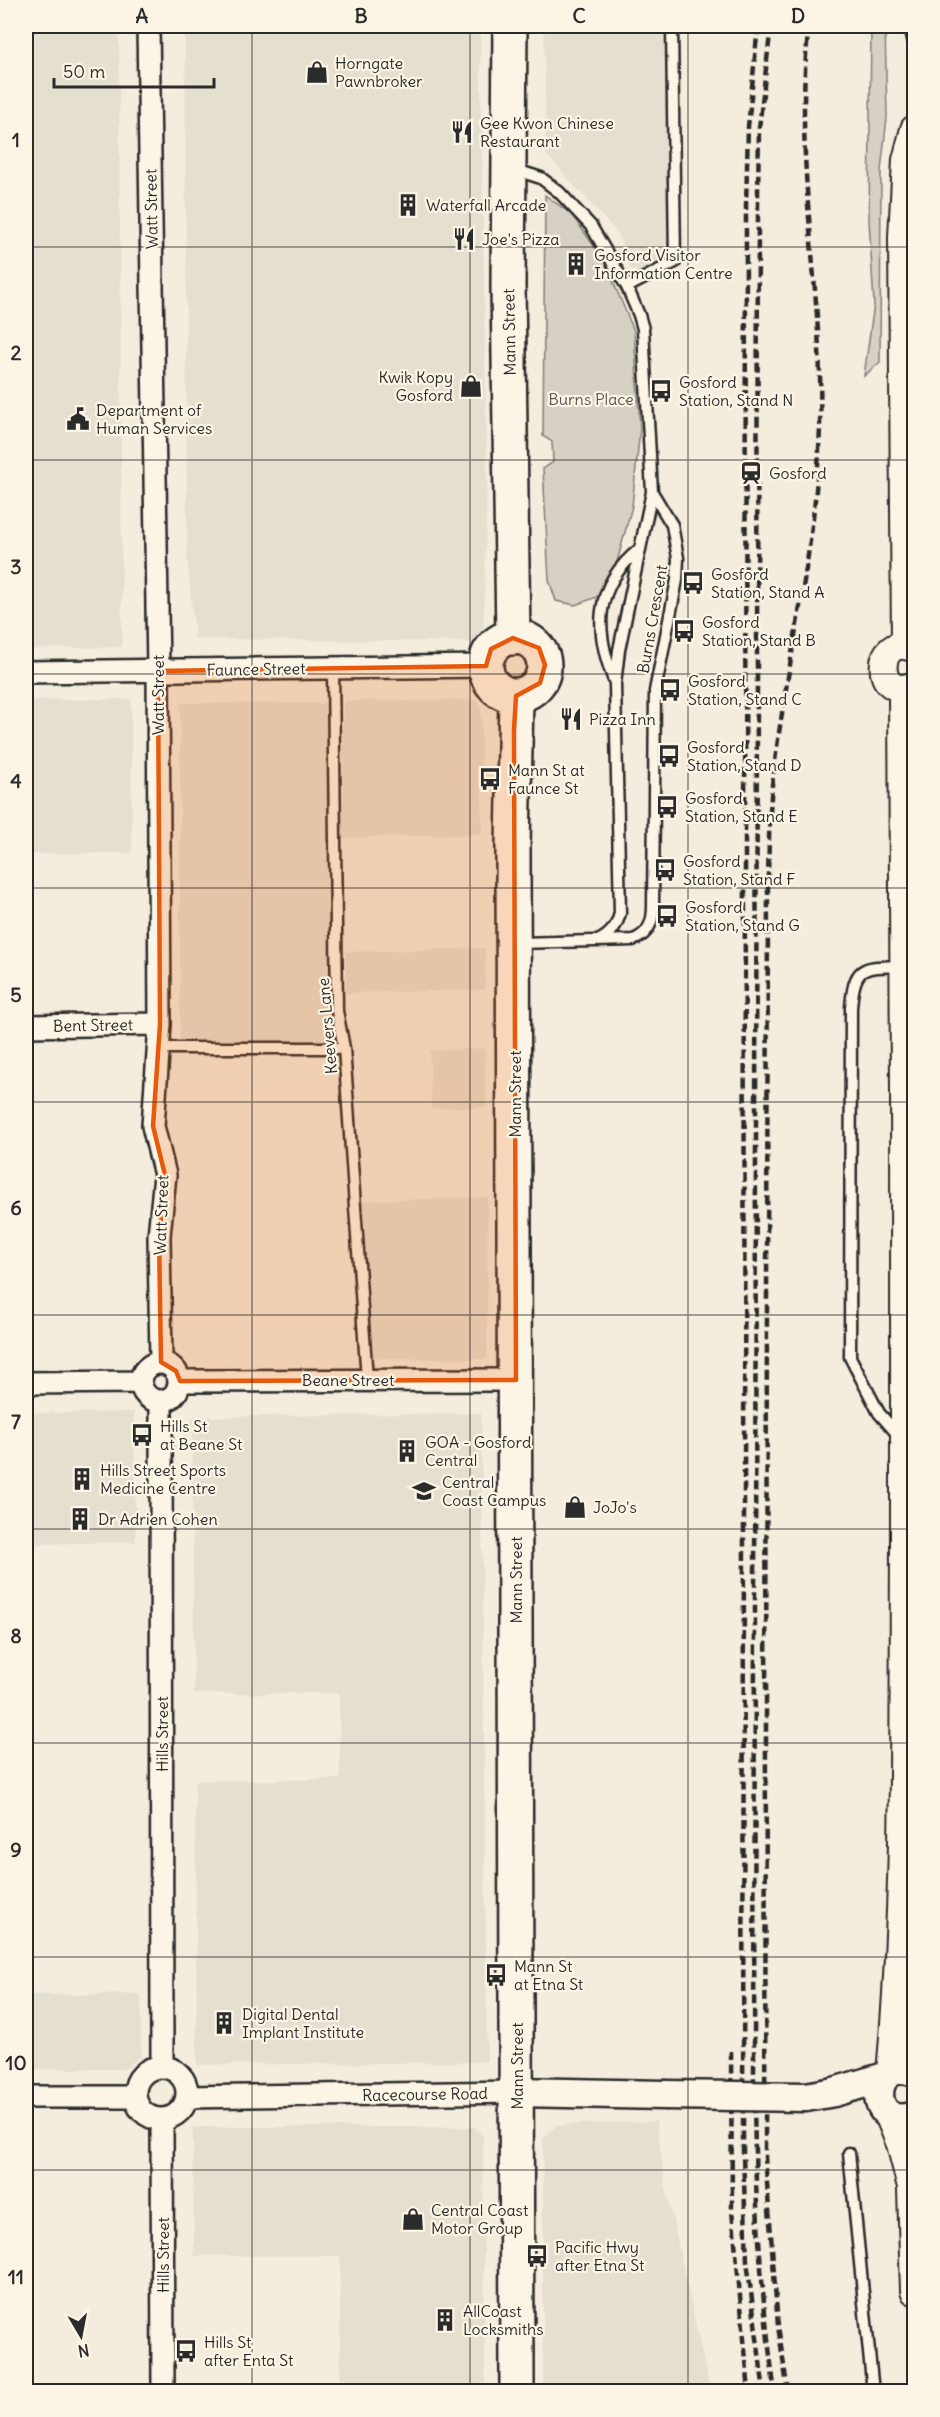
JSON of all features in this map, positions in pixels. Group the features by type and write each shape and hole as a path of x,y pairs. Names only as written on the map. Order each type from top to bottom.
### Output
{"main road":[{"name":"Mann Street","path":"510,26 508,286 513,638"},
{"path":"513,638 531,642 539,648 545,665 540,683 533,690 516,696 498,690 487,675 486,666 491,649 498,643 513,638"},
{"name":"Mann Street","path":"516,696 514,943 517,2391"},
{"path":"884,2109 879,2088 901,2074"},
{"name":"Racecourse Road","path":"806,2097 901,2074"},
{"name":"Racecourse Road","path":"517,2092 806,2097 884,2109 900,2118 915,2115"}],"street":[{"name":"Watt Street","path":"148,26 158,670 160,1024 153,1126 165,1175 159,1236 161,1362"},
{"path":"901,2074 898,1964 909,1660 904,1442 909,1416 909,1312 903,966 908,686 889,682 883,669 886,655 898,647 910,647 902,237 906,160 915,129"},
{"name":"Faunce Street","path":"26,672 486,666"},
{"name":"Bent Street","path":"26,1026 160,1024"},
{"path":"161,1362 176,1371 180,1382 177,1393 161,1402 144,1394 140,1382 144,1370 161,1362"},
{"name":"Beane Street","path":"180,1382 516,1380"},
{"path":"26,1383 140,1382"},
{"name":"Hills Street","path":"161,1402 162,2067"},
{"path":"162,2067 178,2073 184,2080 187,2097 181,2110 175,2115 162,2119 141,2111 135,2097 137,2082 141,2076 147,2071 162,2067"},
{"name":"Racecourse Road","path":"187,2097 517,2092"},
{"path":"26,2097 135,2097"},
{"path":"884,2109 900,2144 911,2189"},
{"name":"Hills Street","path":"162,2119 163,2391"},
{"path":"915,2163 911,2189 915,2291"}],"lane":[{"path":"627,286 675,262 672,26"},
{"path":"910,26 915,43"},
{"name":"Burns Crescent","path":"509,168 541,178 574,207 603,244 627,286 639,315 645,343 652,492 672,525 678,558 677,580 655,691 653,913 649,928 638,938 514,943"},
{"path":"598,941 608,936 614,928 620,907 615,684 619,650 652,492"},
{"path":"615,684 603,649 602,607 612,580 620,567 640,549"},
{"name":"Keevers Lane","path":"333,669 337,1011 344,1048 368,1380"},
{"path":"903,966 866,969 855,978 852,987 850,1357 879,1413 904,1442"},
{"path":"159,1048 344,1048"},
{"path":"849,2153 873,2391"}],"highlighted area":[{"path":"513,638 539,648 545,665 540,683 516,696 514,730 516,1380 180,1381 176,1371 161,1362 159,1236 165,1175 153,1126 160,1024 158,671 486,666 491,649"}],"shaded area":[{"path":"26,26 119,26 122,647 26,649"},
{"path":"185,26 480,26 487,483 483,642 195,639 187,556"},
{"path":"544,26 675,26 671,257 639,272 630,269 618,234 546,154"},
{"path":"131,699 132,853 26,854 26,700"},
{"path":"478,700 481,706 482,834 343,838 343,704 346,701"},
{"path":"180,703 327,703 331,1041 180,1040"},
{"path":"485,948 485,990 346,993 346,952"},
{"path":"485,1048 486,1107 431,1108 430,1051"},
{"path":"488,1197 487,1359 373,1358 363,1201"},
{"path":"134,1412 136,1542 26,1544 26,1413"},
{"path":"481,1413 487,2062 197,2065 195,1781 340,1779 339,1693 194,1694 192,1417"},
{"path":"141,1994 141,2056 124,2069 26,2069 26,1995"},
{"path":"656,2121 666,2188 710,2391 543,2391 543,2138 557,2125"},
{"path":"193,2127 474,2127 483,2136 485,2391 340,2391 340,2256 194,2256"}],"green space":[{"path":"871,26 885,26 887,117 881,171 880,362 864,376 874,304 869,220"},
{"name":"Burns Place","path":"545,195 572,215 604,260 634,331 640,429 632,506 617,562 600,596 575,605 556,601 549,580 543,469 553,462 552,442 543,436"}],"railway":[{"path":"758,26 748,127 746,206 743,2155 747,2261 764,2392"},
{"path":"771,26 759,128 758,196 754,2072 758,2232 775,2392"},
{"path":"788,2392 778,2326 765,2157 768,875 772,785 807,561 818,471 820,425 818,325 804,126 809,26"},
{"path":"731,2051 732,2210 749,2392"}],"place":[{"name":"Horngate Pawnbroker","path":"317,72"},
{"name":"Gee Kwon Chinese Restaurant","path":"462,132"},
{"name":"Waterfall Arcade","path":"408,205"},
{"name":"Joe's Pizza","path":"464,239"},
{"name":"Gosford Visitor Information Centre","path":"576,264"},
{"name":"Kwik Kopy Gosford","path":"471,386"},
{"name":"Gosford Station, Stand N","path":"661,391"},
{"name":"Department of Human Services","path":"78,419"},
{"name":"Gosford","path":"751,473"},
{"name":"Gosford Station, Stand A","path":"693,583"},
{"name":"Gosford Station, Stand B","path":"684,631"},
{"name":"Gosford Station, Stand C","path":"670,690"},
{"name":"Pizza Inn","path":"571,719"},
{"name":"Gosford Station, Stand D","path":"669,756"},
{"name":"Mann St at Faunce St","path":"490,779"},
{"name":"Gosford Station, Stand E","path":"667,807"},
{"name":"Gosford Station, Stand F","path":"665,870"},
{"name":"Gosford Station, Stand G","path":"667,916"},
{"name":"Hills St at Beane St","path":"142,1435"},
{"name":"GOA - Gosford Central","path":"407,1451"},
{"name":"Hills Street Sports Medicine Centre","path":"82,1479"},
{"name":"Central Coast Campus","path":"424,1491"},
{"name":"JoJo's","path":"575,1507"},
{"name":"Dr Adrien Cohen","path":"80,1519"},
{"name":"Mann St at Etna St","path":"496,1975"},
{"name":"Digital Dental Implant Institute","path":"224,2023"},
{"name":"Central Coast Motor Group","path":"413,2219"},
{"name":"Pacific Hwy after Etna St","path":"537,2256"},
{"name":"AllCoast Locksmiths","path":"445,2320"},
{"name":"Hills St after Enta St","path":"186,2351"}]}
